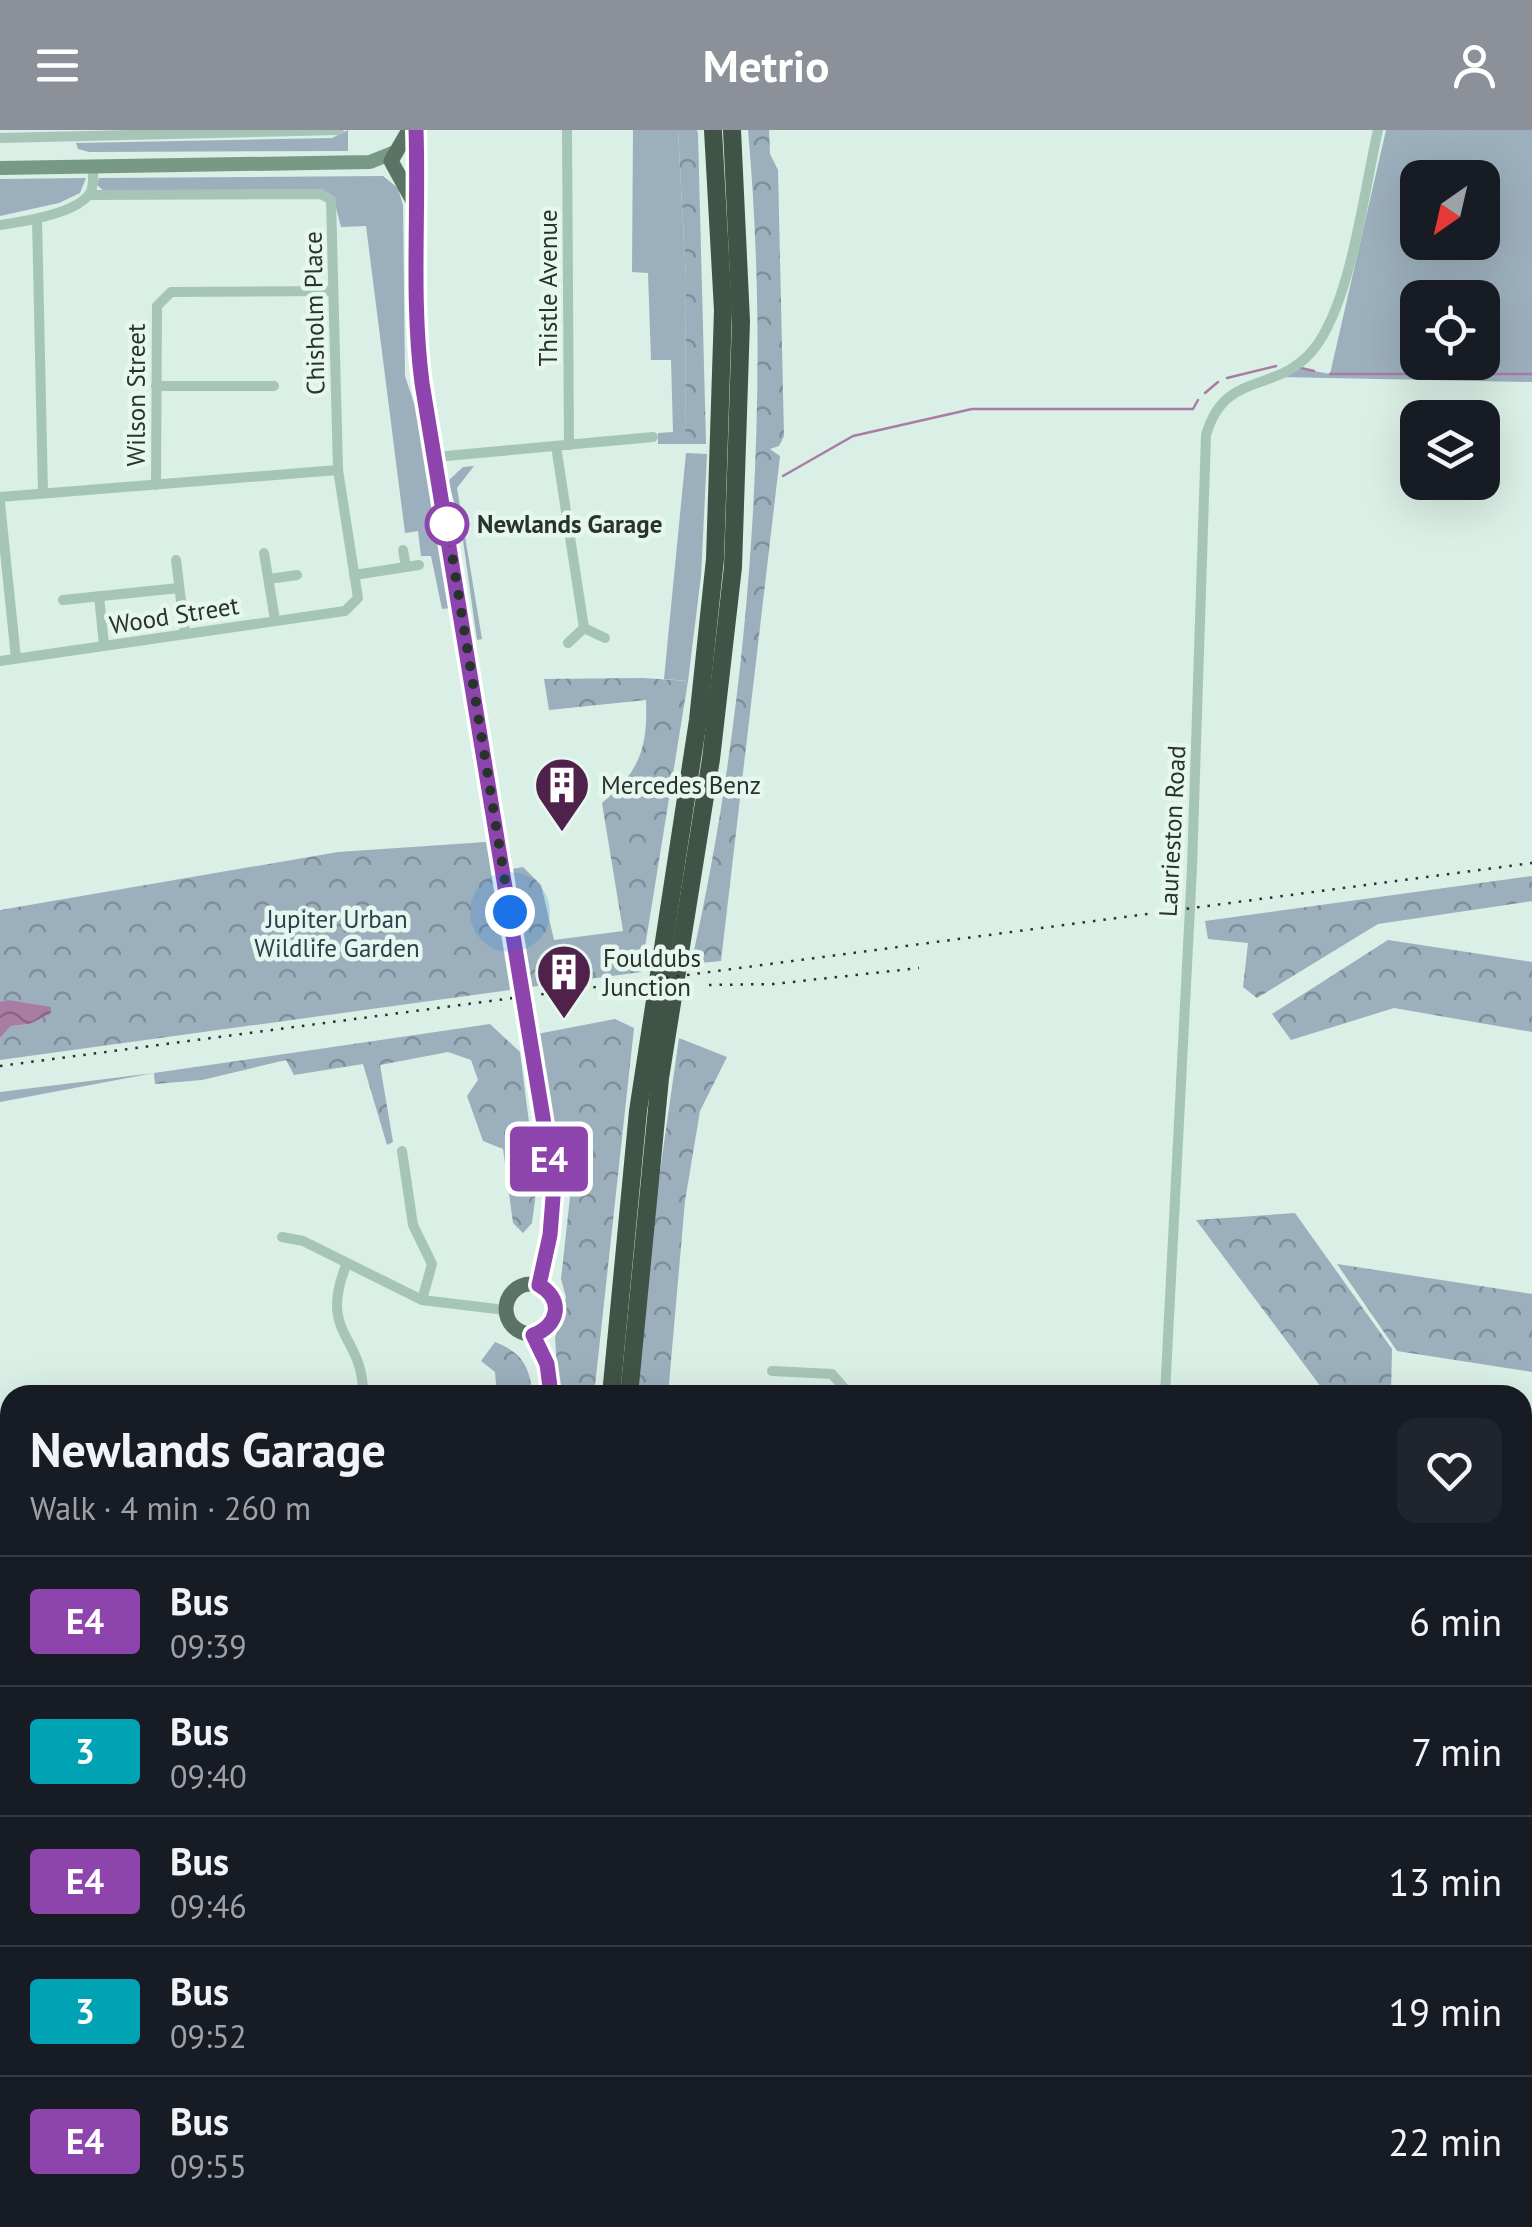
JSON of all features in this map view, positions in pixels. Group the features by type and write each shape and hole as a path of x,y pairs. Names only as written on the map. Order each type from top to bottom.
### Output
{"highway":[{"path":"630,1385 658,1032 657,969 698,720 718,514 722,310 714,130"},
{"path":"612,1385 627,1204 658,1032 677,966 718,706 736,519 741,321 732,130"}],"main road":[{"path":"412,130 391,161 407,184 414,218"},
{"path":"412,130 417,161 416,335 554,1185 550,1235 539,1285"},
{"path":"370,162 408,148 417,161"},
{"path":"0,168 370,162 409,175 417,161"},
{"path":"533,1335 551,1325 556,1313 552,1295 539,1285 516,1288 505,1310 513,1328 533,1335 547,1364 549,1385"}],"street":[{"path":"0,138 338,130"},
{"name":"Thistle Avenue","path":"567,130 569,445"},
{"name":"Laurieston Road","path":"1166,1385 1176,1217 1206,435 1224,398 1250,383 1281,378 1312,352 1326,332 1338,304 1378,130"},
{"path":"90,194 93,166"},
{"name":"Chisholm Place","path":"0,225 37,219 90,194 326,196 332,208 338,470 358,598 352,606"},
{"path":"37,219 43,493"},
{"name":"Wilson Street","path":"156,485 157,306 171,292 332,291"},
{"path":"156,386 274,386"},
{"path":"435,457 653,437"},
{"path":"556,446 584,628"},
{"path":"16,658 0,500 43,493 338,470"},
{"path":"404,550 406,567"},
{"path":"264,553 275,620"},
{"path":"176,560 184,633"},
{"path":"354,575 420,565"},
{"path":"268,579 297,574"},
{"path":"62,600 179,588"},
{"path":"99,596 104,645"},
{"name":"Wood Street","path":"0,661 346,611 352,606"},
{"path":"584,628 606,638"},
{"path":"568,643 584,628"},
{"path":"402,1151 413,1225 432,1264 422,1300"},
{"path":"282,1237 303,1242 422,1300 505,1310"},
{"path":"347,1264 338,1286 335,1316 357,1358 361,1385"},
{"path":"772,1370 832,1374 841,1385"}],"green space":[{"path":"348,130 348,151 89,152 78,149 76,143 332,138"},
{"path":"633,130 678,130 686,278 685,444 658,444 658,433 673,432 671,360 651,360 648,273 632,272"},
{"path":"678,130 697,130 698,134 706,444 685,444 686,278"},
{"path":"748,130 769,130 770,154 778,170 784,436 779,446 770,449 780,456 721,961 691,964 728,761 751,549 758,336"},
{"path":"1386,130 1532,130 1532,382 1432,380 1500,380 1500,280 1400,280 1400,379 1281,377 1293,367 1330,374"},
{"path":"383,176 398,188 403,205 405,376 422,427 451,608 442,609 431,556 421,556 418,531 405,533 366,226 341,227 333,196 315,189 105,192 97,185 99,178"},
{"path":"86,178 80,193 59,203 0,216 0,179"},
{"path":"686,453 707,454 701,576 688,681 664,679"},
{"path":"474,466 457,488 482,639 477,640 461,526 448,481 463,467"},
{"path":"544,679 688,681 641,972 531,987 512,869 523,867 541,885 554,940 623,931 602,803 633,770 643,746 646,717 646,700 549,710"},
{"name":"Jupiter Urban Wildlife Garden","path":"486,842 510,990 0,1060 0,1038 11,1026 30,1024 51,1012 0,1002 0,910 338,852"},
{"path":"1532,876 1532,901 1378,924 1257,998 1243,987 1248,943 1208,939 1205,921"},
{"path":"1388,940 1532,962 1532,1032 1394,1008 1291,1040 1272,1014"},
{"path":"615,1019 634,1028 595,1385 558,1385 555,1338 566,1297 561,1279 573,1170 557,1137 537,1034"},
{"path":"490,1024 520,1052 537,1185 532,1223 523,1233 513,1223 503,1149 483,1141 467,1096 478,1080 471,1060 448,1052 380,1065 393,1142 387,1145 363,1064 294,1075 286,1060 202,1080 155,1084 154,1073"},
{"path":"679,1038 727,1057 700,1111 685,1201 669,1385 639,1385 645,1276"},
{"path":"154,1073 0,1102 0,1092"},
{"path":"1295,1213 1392,1349 1391,1385 1320,1385 1196,1220"},
{"path":"1337,1264 1532,1294 1532,1372 1397,1351"},
{"path":"495,1342 523,1362 531,1385 496,1385 495,1372 481,1361"}],"water":[{"path":"0,1002 51,1007 51,1013 30,1024 11,1026 0,1038"}],"waterway":[{"path":"1227,378 1276,366"},
{"path":"1301,368 1314,371"},
{"path":"1330,374 1532,374"},
{"path":"1205,393 1218,382"},
{"path":"783,476 853,436 972,409 1193,409 1198,400"}],"railway":[{"path":"0,1066 1532,863"},
{"path":"709,985 774,984 919,968"}],"bus line":[{"name":"E4","path":"416,130 419,161 414,284 422,383 554,1185 550,1235 539,1285 552,1295 556,1313 551,1325 533,1335 547,1364 550,1385"}],"place":[{"name":"Newlands Garage","path":"447,524"},
{"name":"Mercedes Benz","path":"562,834"},
{"name":"Fouldubs Junction","path":"564,1021"}],"route":[{"path":"447,524 510,912"}]}
